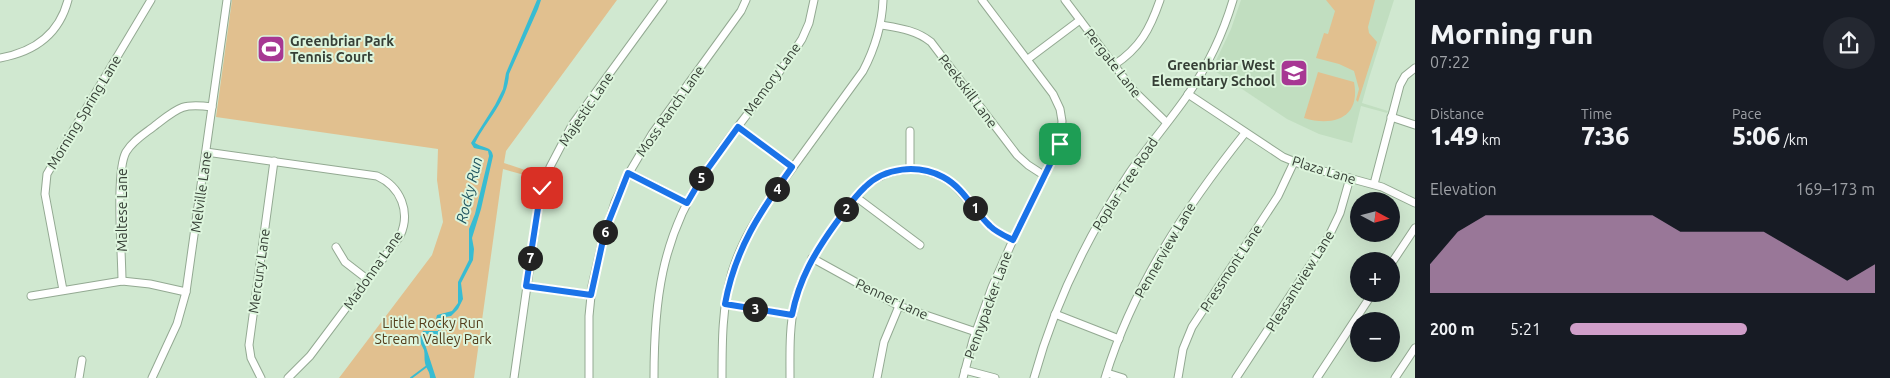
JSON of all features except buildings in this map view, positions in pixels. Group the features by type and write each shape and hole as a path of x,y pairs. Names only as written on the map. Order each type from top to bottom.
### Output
{"street":[{"path":"0,58 22,53 41,43 58,25 68,0"},
{"name":"Morning Spring Lane","path":"63,290 45,194 47,174 151,0"},
{"name":"Melville Lane","path":"152,378 176,324 186,292 227,0"},
{"name":"Majestic Lane","path":"514,378 538,208 548,173 560,146 579,114 663,0"},
{"name":"Moss Ranch Lane","path":"589,378 591,295 605,231 628,173 652,134 741,11 746,0"},
{"name":"Memory Lane","path":"654,378 654,336 659,288 669,246 687,203 704,174 802,38 814,0"},
{"path":"722,378 722,332 725,304 733,271 746,238 762,208 862,71 875,46 881,25 883,0"},
{"name":"Pennypacker Lane","path":"963,378 976,332 992,287 1060,144 1062,121 1060,109 1053,94 982,0"},
{"name":"Pergate Lane","path":"1065,0 1140,98 1166,122"},
{"path":"1114,65 1131,53 1142,40 1160,0"},
{"name":"Poplar Tree Road","path":"1034,378 1055,314 1088,242 1130,172 1188,94 1214,48 1233,0"},
{"path":"1028,60 1080,20"},
{"name":"Peekskill Lane","path":"881,25 915,32 931,42 1020,158 1045,176"},
{"path":"1374,184 1400,85 1405,76 1415,68"},
{"name":"Plaza Lane","path":"1188,94 1268,149 1294,162 1374,184 1415,203"},
{"name":"Maltese Lane","path":"122,281 121,172 126,153 136,140 178,109 189,105 212,107"},
{"path":"1391,118 1415,125"},
{"path":"738,127 792,167"},
{"path":"910,130 910,169"},
{"name":"Pennerview Lane","path":"1106,375 1142,286 1171,234 1202,188 1245,132"},
{"name":"Madonna Lane","path":"206,152 369,174 384,179 394,187 401,197 404,206 404,225 400,236 310,356 288,378"},
{"name":"Mercury Lane","path":"261,378 251,358 249,345 274,161"},
{"name":"Pressmont Lane","path":"1178,378 1183,349 1192,327 1278,196 1294,162"},
{"path":"790,378 792,315 799,288 812,258 864,187 879,177 895,171 910,169 933,173 949,180 964,193 989,226 1013,240"},
{"path":"628,173 687,203"},
{"name":"Pleasantview Lane","path":"1236,378 1321,251 1340,213 1350,178"},
{"path":"856,197 920,245"},
{"path":"1399,252 1415,228"},
{"path":"336,247 345,262 368,279"},
{"name":"Penner Lane","path":"812,258 899,306 976,332"},
{"path":"31,296 122,281 150,284 186,292"},
{"path":"526,286 591,295"},
{"path":"1316,378 1367,302"},
{"path":"725,304 792,315"},
{"path":"877,378 884,342 899,306"},
{"path":"1055,314 1119,339"},
{"path":"1395,378 1415,348"},
{"path":"79,378 82,360"},
{"path":"965,370 995,378"},
{"path":"1106,375 1123,378"}],"shaded area":[{"name":"Greenbriar West Elementary School","path":"1241,0 1394,0 1362,103 1388,111 1387,113 1361,106 1352,143 1319,134 1287,119 1212,69 1231,29"}],"green space":[{"name":"Little Rocky Run Stream Valley Park","path":"232,0 617,0 506,151 504,163 540,175 539,179 503,169 474,378 339,378 432,255 443,222 437,180 438,149 216,117"},
{"path":"1326,0 1375,0 1368,27 1369,33 1377,42 1358,102 1356,100 1359,89 1354,71 1339,64 1316,58 1324,33 1328,34 1335,11"},
{"path":"1318,72 1354,82 1355,94 1353,104 1349,112 1342,117 1325,121 1304,118"}],"water":[{"name":"Rocky Run","path":"537,0 541,0 509,74 505,93 475,143 491,150 493,156 481,209 472,238 473,260 461,283 463,299 458,309 451,316 440,318 442,329 438,336 426,334 423,338 436,378 430,378 420,337 423,331 438,331 440,327 436,319 437,315 452,311 458,303 458,282 469,260 469,229 475,214 489,156 488,151 474,148 471,143 503,89 506,73"}],"waterway":[{"path":"411,378 427,366"}],"place":[{"name":"Greenbriar Park Tennis Court","path":"271,49"},
{"name":"Greenbriar West Elementary School","path":"1294,73"}],"route":[{"path":"542,188 526,286 591,295 600,247 610,216 628,173 687,203 704,174 738,127 792,167 762,208 738,254 725,304 792,315 799,288 816,252 856,197 872,181 887,173 914,169 939,175 949,180 964,193 989,226 1013,240 1060,144"}]}
